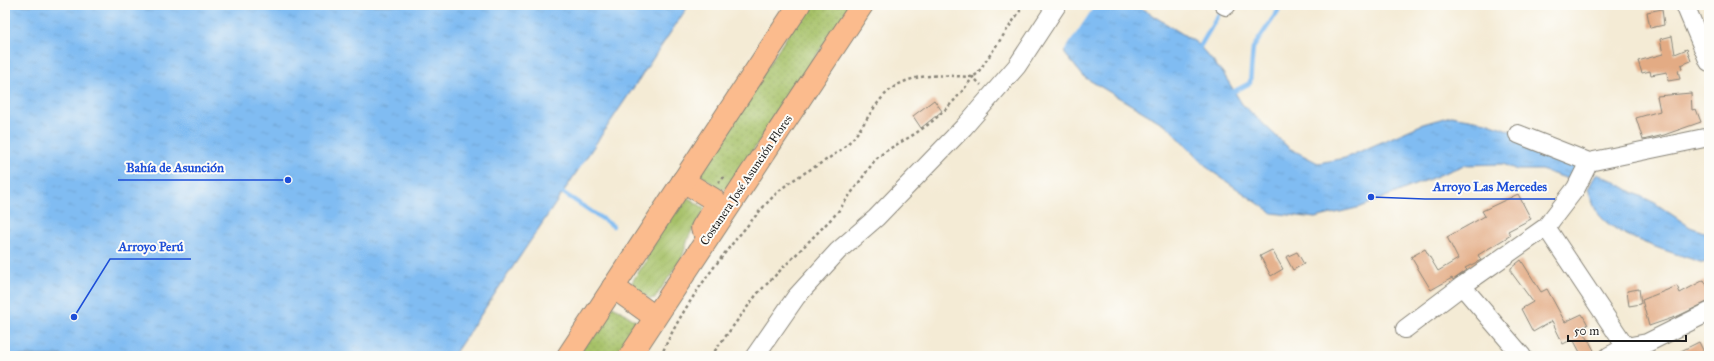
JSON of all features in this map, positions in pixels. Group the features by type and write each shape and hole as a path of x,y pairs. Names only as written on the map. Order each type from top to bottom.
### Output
{"highway":[{"path":"568,356 799,5"},
{"name":"Costanera José Asunción Flores","path":"630,356 655,316 862,5"},
{"path":"683,180 710,196 713,199 714,204 713,210 697,235 697,254"},
{"path":"613,287 655,316"}],"street":[{"path":"755,356 796,297 838,251 882,212 964,127 1017,66 1057,5"},
{"path":"1685,5 1708,52"},
{"path":"1518,134 1587,165 1709,136"},
{"path":"1405,329 1462,286 1546,227 1576,188 1587,165"},
{"path":"1546,227 1626,347"},
{"path":"1462,286 1522,356"},
{"path":"1609,356 1626,347 1647,343 1709,312"}],"path":[{"path":"711,356 757,294 837,213 875,160 882,153 930,123 956,101 973,77 977,74 1024,5"},
{"path":"661,356 676,325 716,263 764,206 780,190 845,147 861,129 878,101 898,85 918,76 941,74 973,77"}],"green space":[{"path":"807,5 850,5 728,188 722,190 699,174"},
{"path":"687,197 704,208 703,213 689,236 682,258 655,298 650,299 632,287 632,282 646,261 650,248 682,198"},
{"path":"613,306 636,321 636,325 616,356 577,356"}],"water":[{"path":"5,5 689,5 453,356 5,356"},
{"path":"1089,5 1136,5 1197,43 1223,73 1242,104 1289,148 1318,163 1345,158 1423,124 1451,116 1486,122 1511,131 1581,163 1572,180 1541,170 1517,170 1503,164 1464,165 1361,207 1315,218 1272,213 1210,170 1167,126 1084,77 1065,54 1060,35"},
{"path":"1596,174 1612,180 1655,203 1690,227 1709,234 1709,263 1700,262 1644,243 1616,229 1605,221 1597,212 1588,189"}],"pier":[{"path":"1095,5 1063,53 1058,34 1077,6"}],"building":[{"path":"1662,9 1664,25 1650,28 1647,12"},
{"path":"1672,36 1675,54 1687,49 1691,61 1681,65 1682,69 1678,70 1680,79 1668,81 1667,72 1651,75 1650,71 1642,73 1638,61 1663,54 1660,39"},
{"path":"1691,93 1692,110 1696,109 1701,122 1664,135 1643,140 1636,118 1660,111 1657,96"},
{"path":"934,100 942,111 921,128 913,116"},
{"path":"1518,194 1531,219 1508,231 1511,235 1478,255 1481,260 1465,268 1467,270 1453,280 1452,278 1431,290 1411,257 1425,249 1438,271 1458,259 1447,237 1485,216 1482,211"},
{"path":"1272,250 1283,269 1271,276 1260,256"},
{"path":"1297,252 1304,264 1293,270 1286,257"},
{"path":"1521,260 1541,292 1547,289 1565,322 1582,314 1588,325 1582,328 1597,356 1582,356 1573,339 1563,344 1552,321 1533,332 1521,309 1533,302 1511,272 1511,268"},
{"path":"1704,280 1709,289 1709,301 1678,316 1649,326 1642,300 1677,286 1680,293"},
{"path":"1639,289 1641,304 1629,306 1627,291"},
{"path":"1699,342 1706,356 1671,356"}],"waterway":[{"path":"1229,94 1250,83 1253,48 1282,5"},
{"path":"1197,52 1220,12"},
{"path":"559,190 613,226"}],"place":[{"name":"Bahía de Asunción","path":"288,180"},
{"name":"Arroyo Las Mercedes","path":"1371,197"},
{"name":"Arroyo Perú","path":"74,317"}]}
